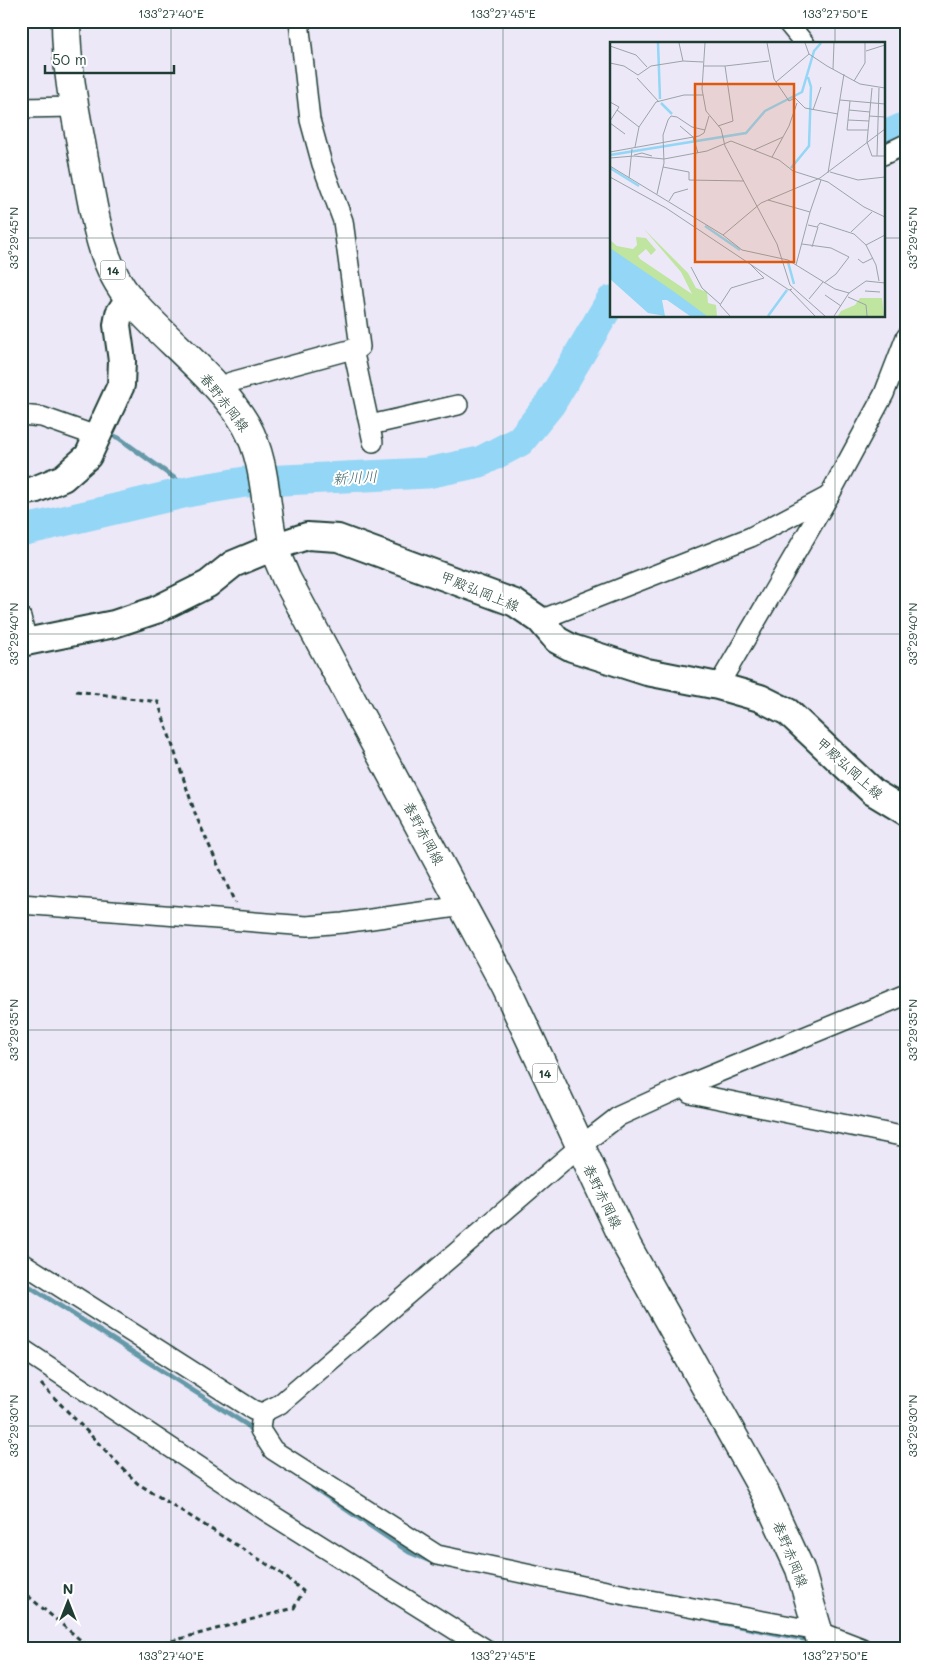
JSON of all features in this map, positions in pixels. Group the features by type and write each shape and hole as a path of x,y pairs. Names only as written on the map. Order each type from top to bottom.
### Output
{"main road":[{"name":"春野赤岡線","path":"66,21 66,53 74,107 106,256 129,298 220,392 245,423 258,450 274,547 286,578 506,987 579,1147 627,1246 765,1493 800,1569 820,1639"},
{"path":"21,492 34,490 63,478 88,456 121,385 122,361 118,325 119,314 129,298"},
{"name":"甲殿弘岡上線","path":"23,634 114,624 156,610 208,584 233,564 274,547 307,536 338,538 515,603 540,620 557,640 572,648 647,672 718,686 760,698 788,712 873,792 906,812"}],"street":[{"path":"220,392 231,382 360,347 343,221 322,164 310,120 299,21"},
{"path":"786,21 803,42"},
{"path":"21,108 74,107"},
{"path":"884,155 906,144"},
{"path":"718,686 829,496 884,394 906,337"},
{"path":"353,349 372,433 458,404"},
{"path":"21,415 42,417 99,430"},
{"path":"540,620 751,537 829,496"},
{"path":"21,904 307,926 352,922 464,906"},
{"path":"21,1262 253,1410 262,1413 280,1404 579,1147 619,1116 685,1086 906,995"},
{"path":"685,1086 690,1093 906,1137"},
{"path":"21,1348 269,1513 484,1648"},
{"path":"262,1413 260,1430 273,1450 437,1555 862,1648"}],"path":[{"path":"76,691 158,702 196,816 243,920"},
{"path":"35,1378 137,1483 278,1571 303,1591 294,1608 146,1648"},
{"path":"21,1590 90,1648"}],"waterway":[{"name":"新川川","path":"884,137 906,127"},
{"name":"新川川","path":"21,531 192,491 245,482 427,473 480,462 520,441 550,404 610,303"},
{"path":"107,433 119,438 192,491"},
{"path":"897,792 906,781"},
{"path":"21,1281 247,1425 254,1434"},
{"path":"313,1487 409,1552 430,1561"},
{"path":"713,1621 804,1639"}]}
